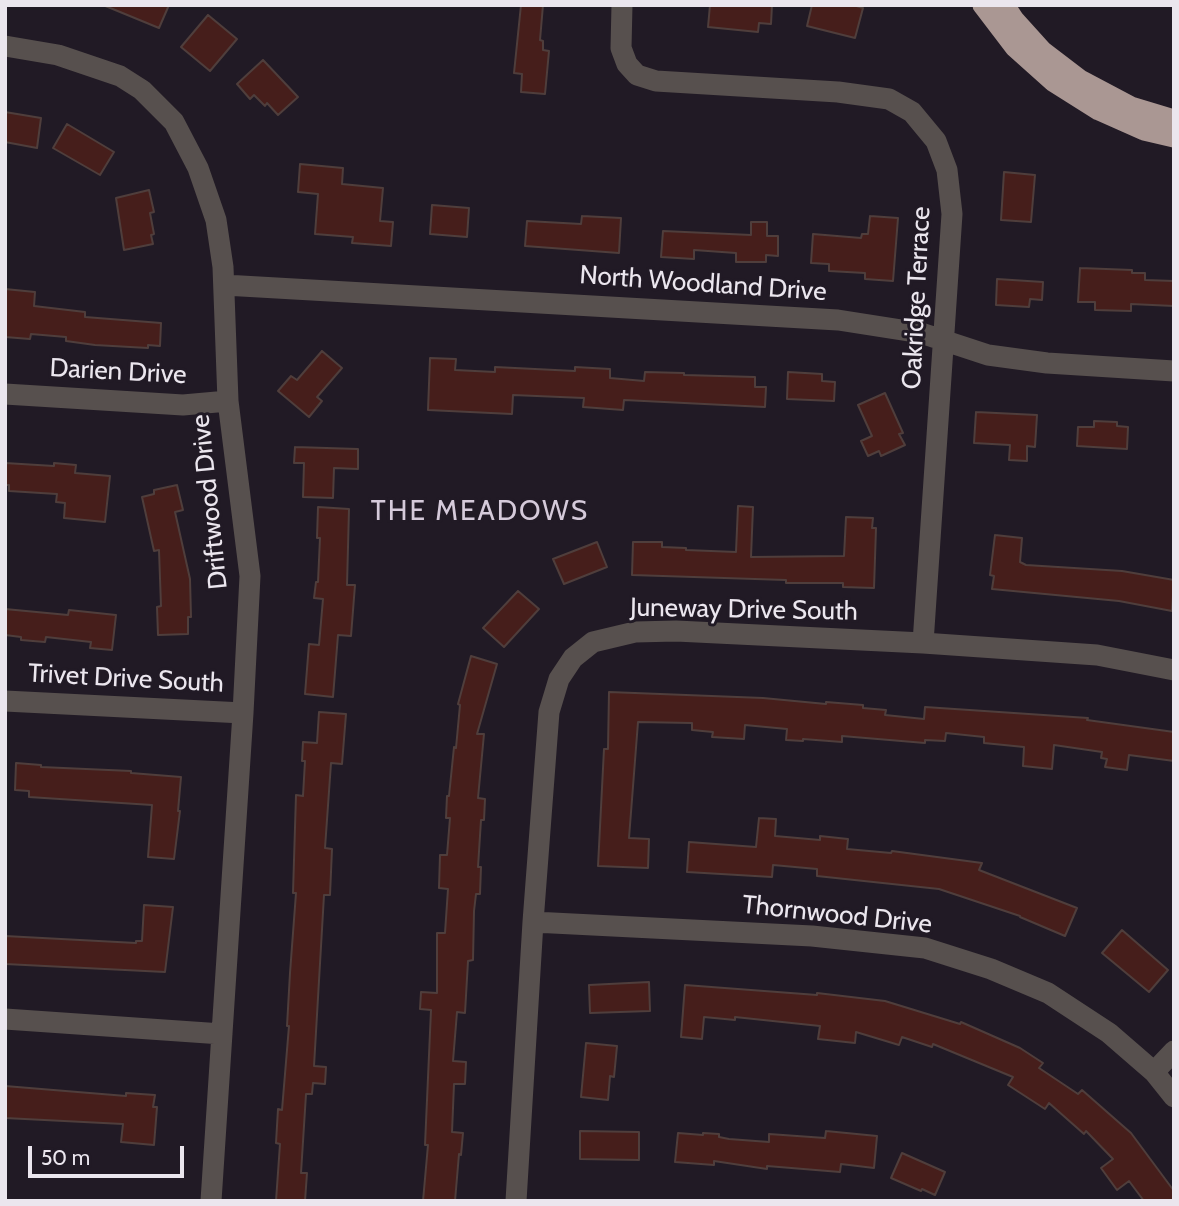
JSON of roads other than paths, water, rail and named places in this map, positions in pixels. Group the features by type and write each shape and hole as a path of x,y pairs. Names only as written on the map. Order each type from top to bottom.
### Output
{"highway":[{"path":"983,5 1015,47 1053,81 1099,110 1144,130 1174,137"},
{"path":"1004,5 1042,51 1080,80 1131,107 1174,120"}],"street":[{"name":"Oakridge Terrace","path":"622,5 621,48 627,64 637,75 656,81 838,92 889,99 912,112 936,141 947,170 952,214 923,643"},
{"name":"Driftwood Drive","path":"5,46 58,55 120,76 142,90 174,122 198,168 216,220 223,285 228,401 250,576 211,1201"},
{"name":"North Woodland Drive","path":"223,285 838,320 920,332 988,355 1047,363 1174,371"},
{"name":"Darien Drive","path":"5,394 183,405 228,401"},
{"name":"Juneway Drive South","path":"516,1201 549,712 559,679 573,658 593,642 635,632 676,632 923,643 1097,655 1174,670"},
{"name":"Trivet Drive South","path":"5,701 243,713"},
{"name":"Thornwood Drive","path":"533,922 812,936 925,948 1048,993 1109,1033 1154,1072 1174,1097"},
{"path":"5,1019 222,1034"},
{"path":"1154,1072 1174,1051"}],"district":[{"name":"THE MEADOWS","path":"480,512"}]}
